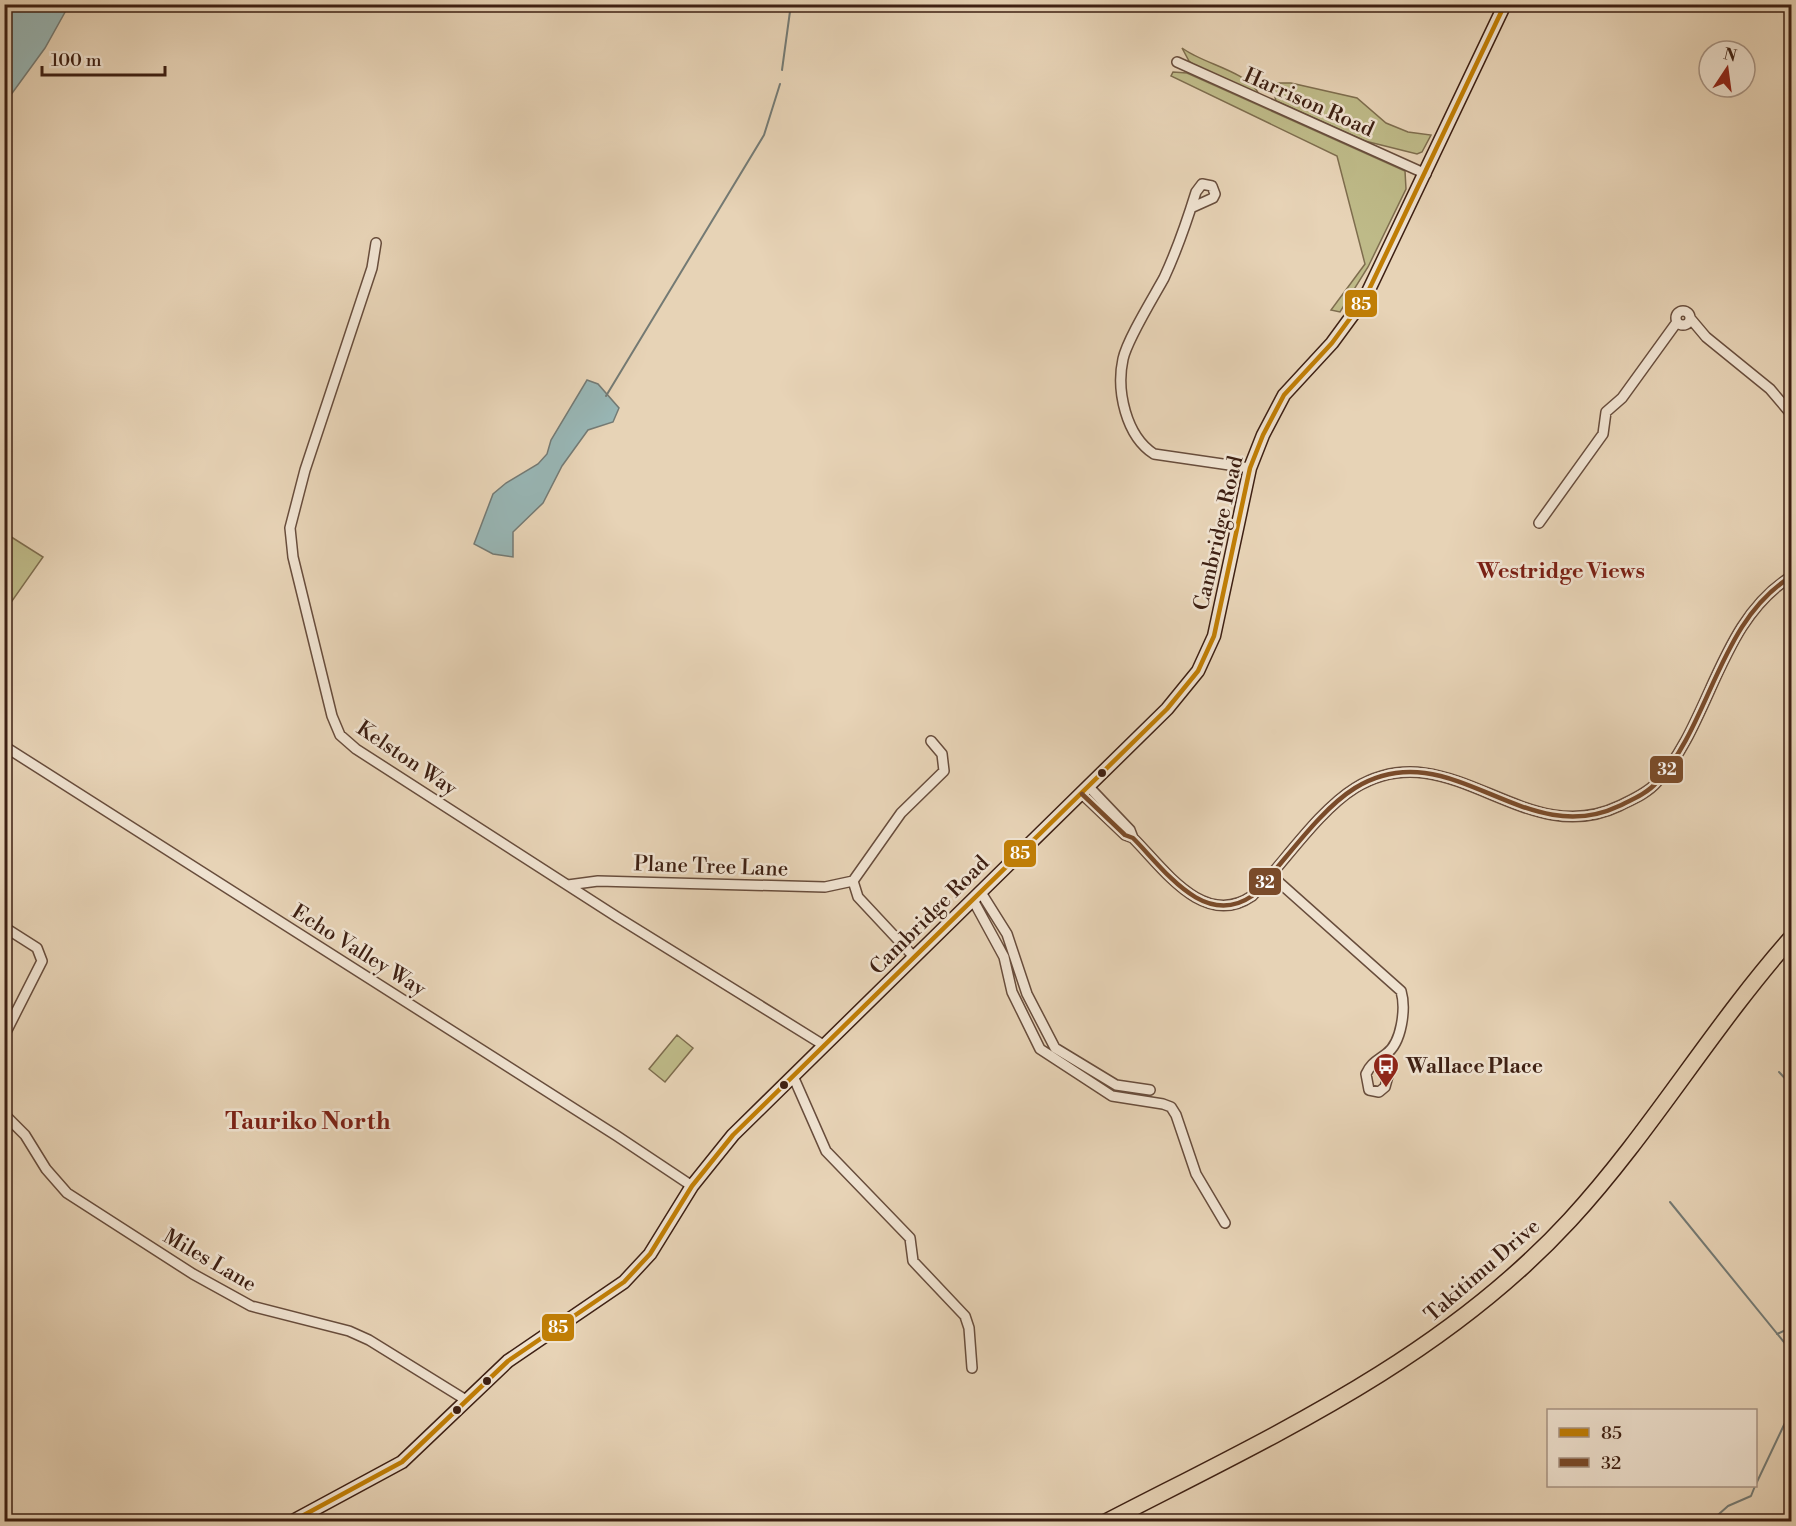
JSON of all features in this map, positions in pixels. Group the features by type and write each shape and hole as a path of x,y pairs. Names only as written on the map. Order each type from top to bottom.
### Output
{"highway":[{"name":"Takitimu Drive","path":"1106,1521 1367,1384 1433,1341 1489,1297 1539,1251 1593,1194 1726,1016 1791,938"}],"main road":[{"name":"Cambridge Road","path":"291,1521 402,1462 518,1353 624,1282 657,1245 692,1186 726,1143 1167,709 1204,660 1219,620 1251,468 1263,435 1284,395 1332,343 1365,298 1503,10"}],"street":[{"name":"Harrison Road","path":"1177,62 1426,174"},
{"path":"1193,207 1165,274 1123,358 1120,387 1131,426 1144,447 1154,454 1251,468"},
{"name":"Kelston Way","path":"376,243 372,268 305,470 290,528 293,557 332,716 346,742 825,1046"},
{"path":"1539,523 1603,434 1606,412 1622,398 1684,321 1762,382 1791,415"},
{"path":"1085,790 1130,830 1133,838 1189,895 1206,904 1225,907 1244,901 1272,876 1341,797 1371,779 1385,775 1419,770 1442,774 1524,809 1552,816 1569,817 1602,813 1638,796 1656,784 1671,763 1734,640 1752,611 1779,584 1791,576"},
{"path":"914,957 858,897 852,886 853,881 901,813 944,771 942,754 931,741"},
{"name":"Echo Valley Way","path":"4,746 692,1186"},
{"path":"1272,876 1401,991 1405,1012 1387,1054"},
{"name":"Plane Tree Lane","path":"568,885 598,880 825,887 853,881"},
{"path":"977,895 1007,934 1027,994 1055,1048 1116,1085 1150,1090"},
{"path":"977,895 1004,957 1012,992 1040,1049 1112,1096 1149,1101 1171,1107 1176,1115 1196,1174 1225,1223"},
{"path":"4,927 37,948 42,957 4,1036"},
{"path":"793,1076 826,1151 910,1238 913,1261 965,1316 969,1328 972,1368"},
{"name":"Miles Lane","path":"4,1114 25,1135 46,1169 67,1193 193,1275 251,1306 338,1328 369,1340 466,1400"}],"shaded area":[{"path":"1182,48 1245,79 1259,94 1197,67 1189,61"},
{"path":"1173,72 1187,73 1405,171 1406,189 1368,267 1340,312 1331,310 1365,264 1337,156 1171,76"},
{"path":"1271,83 1291,83 1357,98 1386,123 1408,132 1431,135 1422,152 1417,154 1365,141 1276,101"},
{"path":"5,533 43,557 5,611"},
{"path":"677,1035 693,1048 665,1082 649,1069"}],"water":[{"path":"5,4 69,5 45,48 5,103"},
{"path":"587,380 598,384 619,408 613,422 588,430 562,466 543,503 513,532 513,557 493,554 474,544 493,494 506,483 538,464 547,454 551,440"}],"waterway":[{"path":"782,70 791,4"},
{"path":"606,396 764,135 780,84"},
{"path":"1779,1072 1792,1086"},
{"path":"1670,1202 1792,1352"},
{"path":"1777,1334 1792,1327"},
{"path":"1757,1482 1792,1408"},
{"path":"1710,1522 1728,1506 1751,1496 1755,1487"}],"transit line":[{"name":"85","path":"291,1522 402,1462 508,1361 624,1282 650,1254 692,1186 733,1135 1167,709 1198,671 1214,636 1250,468 1263,435 1284,395 1332,343 1365,298 1505,4"},
{"name":"32","path":"1082,794 1125,835 1133,838 1186,891 1201,900 1218,905 1234,904 1252,896 1341,798 1355,788 1390,774 1423,773 1455,780 1518,805 1551,814 1584,816 1619,806 1649,790 1657,782 1691,731 1731,645 1748,618 1767,595 1792,576"}],"place":[{"name":"Wallace Place","path":"1386,1089"}],"district":[{"name":"Westridge Views","path":"1561,570"},
{"name":"Tauriko North","path":"308,1121"}]}
